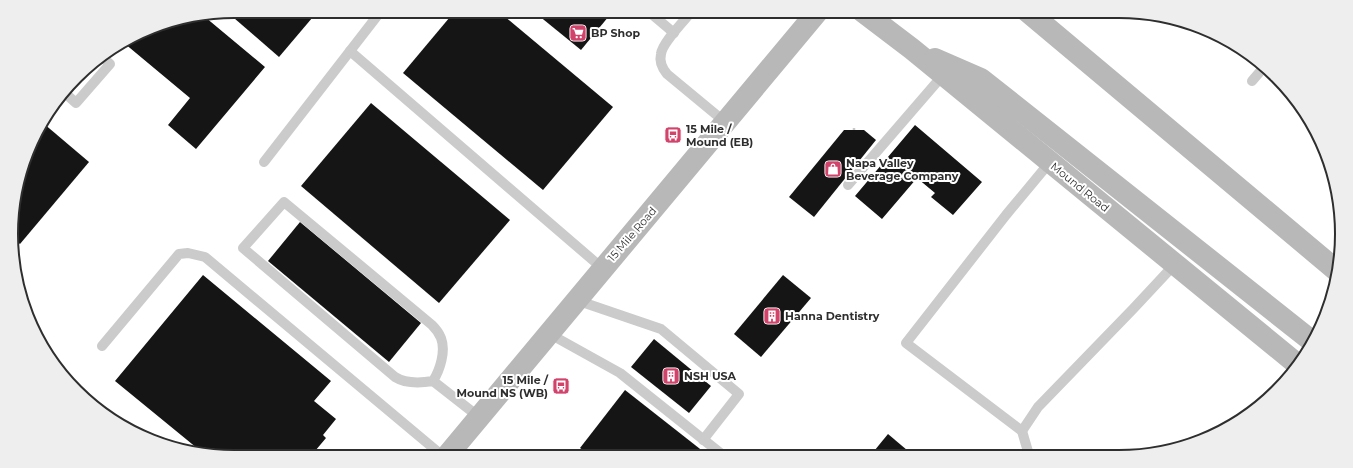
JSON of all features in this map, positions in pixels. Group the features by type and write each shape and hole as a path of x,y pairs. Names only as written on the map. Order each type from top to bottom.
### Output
{"main road":[{"name":"15 Mile Road","path":"451,450 812,18"},
{"name":"Mound Road","path":"871,18 912,49 1293,361"},
{"path":"1035,18 1332,267"},
{"path":"912,49 981,79 1308,338"}],"lane":[{"path":"264,162 376,18"},
{"path":"656,18 674,33"},
{"path":"686,18 665,44 661,52 660,61 667,74 725,122"},
{"path":"350,51 602,268"},
{"path":"69,96 76,103 110,64 106,61"},
{"path":"1252,82 1261,72"},
{"path":"848,186 943,75"},
{"path":"1028,450 1022,431 906,343 1006,215 1050,162"},
{"path":"433,381 440,366 443,348 441,338 432,325 284,202 243,248 395,377 414,382 433,381 479,416"},
{"path":"102,346 179,254 188,252 205,257 437,450"},
{"path":"1022,431 1038,407 1175,264"},
{"path":"576,300 661,329 739,394 703,440"},
{"path":"548,333 620,373 716,450"}],"building":[{"path":"234,18 312,18 279,57"},
{"path":"449,18 506,18 613,107 543,190 403,73"},
{"name":"BP Shop","path":"542,18 607,18 581,50"},
{"path":"208,20 265,67 196,149 168,125 190,98 128,46 151,34 165,29"},
{"path":"371,103 510,220 439,303 301,186"},
{"path":"915,125 982,182 953,215 931,197 935,193 917,178 882,219 855,196"},
{"path":"47,126 89,162 20,244 18,242 18,220 25,178 34,151"},
{"name":"Napa Valley Beverage Company","path":"844,130 864,130 876,140 814,217 789,197"},
{"path":"300,222 421,323 389,362 268,261"},
{"path":"203,275 331,381 314,401 336,419 323,435 326,438 316,450 220,450 195,446 115,381"},
{"name":"Hanna Dentistry","path":"783,275 811,298 761,357 734,334"},
{"name":"NSH USA","path":"654,339 711,386 689,413 631,367"},
{"path":"625,390 701,450 583,450 580,448"},
{"path":"888,434 907,450 875,450"}],"place":[{"name":"BP Shop","path":"578,33"},
{"name":"15 Mile / Mound (EB)","path":"673,135"},
{"name":"Napa Valley Beverage Company","path":"833,169"},
{"name":"Hanna Dentistry","path":"772,316"},
{"name":"NSH USA","path":"671,376"},
{"name":"15 Mile / Mound NS (WB)","path":"561,386"}]}
